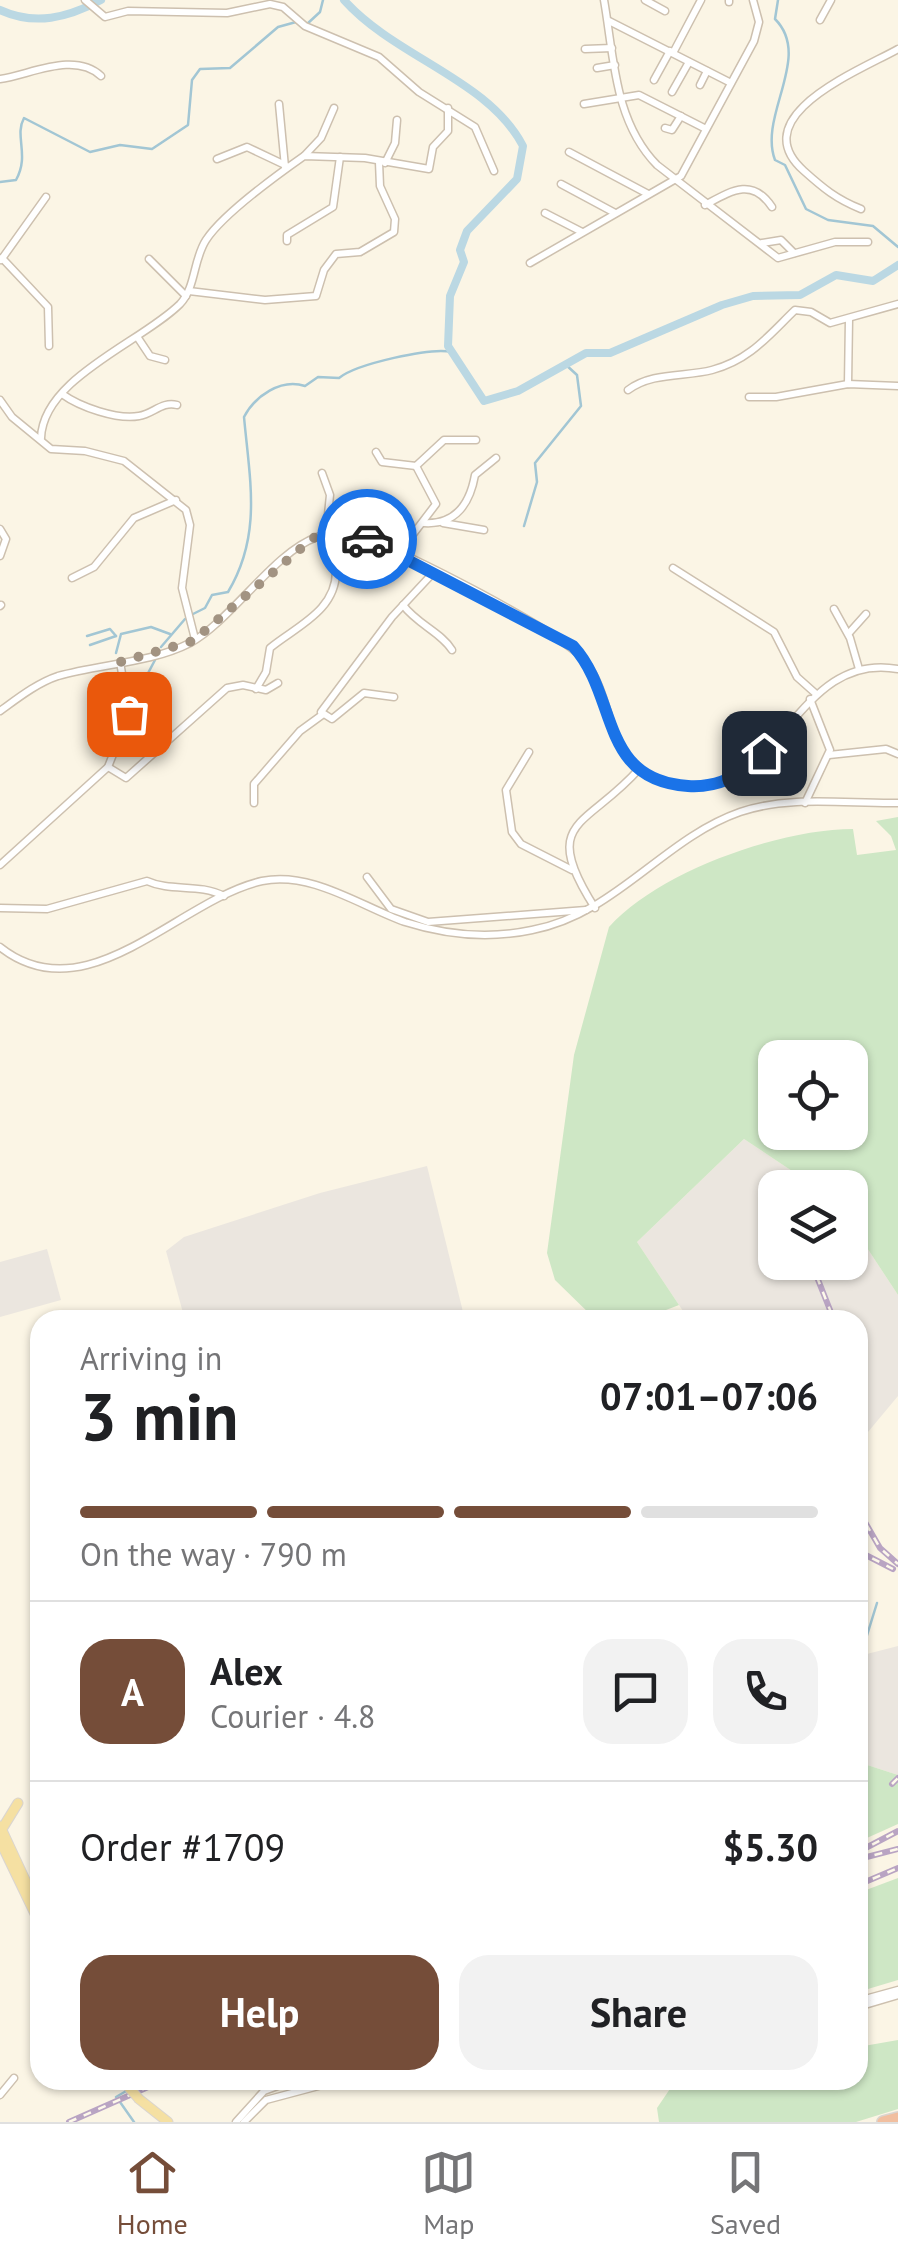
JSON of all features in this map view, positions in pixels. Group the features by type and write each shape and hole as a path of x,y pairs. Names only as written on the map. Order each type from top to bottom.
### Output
{"highway":[{"path":"883,2122 898,2118"}],"main road":[{"path":"11,1804 1,1828 30,1890"},
{"path":"0,1841 30,1903"},
{"path":"132,2090 165,2121"}],"street":[{"path":"86,0 105,16 128,11 227,13 276,5 306,26 370,52 419,92 448,108 478,131 494,171"},
{"path":"604,0 620,98 641,147 675,180 775,257 835,242 868,242"},
{"path":"646,0 665,11"},
{"path":"654,80 700,0"},
{"path":"530,263 675,180 758,30 752,0"},
{"path":"820,20 831,0"},
{"path":"608,20 731,83"},
{"path":"586,49 612,48"},
{"path":"861,208 829,196 789,154 787,131 800,105 898,49"},
{"path":"672,92 689,62"},
{"path":"597,68 615,65"},
{"path":"0,79 33,69 76,66 101,76"},
{"path":"700,86 707,71"},
{"path":"584,104 639,95 706,129"},
{"path":"279,104 285,167"},
{"path":"41,438 44,419 62,394 106,356 138,338 188,294 210,235 285,167 304,156 321,138 334,108"},
{"path":"304,156 429,169 433,147 445,138 448,108"},
{"path":"664,128 672,130 682,116"},
{"path":"149,258 188,294 265,300 316,296 324,270 336,254 360,252 394,232 394,216 380,186 381,162 395,143 398,120"},
{"path":"449,123 462,120"},
{"path":"217,159 247,147 285,167"},
{"path":"570,152 649,195"},
{"path":"287,240 288,235 333,207 340,157"},
{"path":"560,184 616,214"},
{"path":"704,205 740,187 760,192 772,207"},
{"path":"46,197 1,259 48,307 48,346"},
{"path":"545,213 582,233"},
{"path":"761,244 781,240 794,253"},
{"path":"628,390 650,380 735,362 768,340 796,310 812,312 828,323 898,304"},
{"path":"848,319 848,384"},
{"path":"138,338 150,356 166,360"},
{"path":"749,397 776,397 848,384 898,386"},
{"path":"62,394 86,409 134,417 168,403 176,405"},
{"path":"0,400 12,418 55,451 85,450 124,461 176,500 190,520 182,588 195,639"},
{"path":"376,452 382,462 416,466 444,440 456,436 476,440"},
{"path":"442,522 462,508 473,491 475,475 496,458"},
{"path":"398,554 436,504 416,466"},
{"path":"322,472 330,495 326,534"},
{"path":"72,578 94,567 134,518 176,500"},
{"path":"423,523 442,522 484,530"},
{"path":"0,529 6,543 0,556"},
{"path":"0,711 46,681 195,639 304,543 326,534 365,538 573,646 595,677 614,738 639,769 685,786 722,782 757,761 812,696 836,677 859,669 898,669"},
{"path":"673,568 780,640 812,696 827,735 829,755 805,803"},
{"path":"256,689 266,672 270,648 298,633 317,612 334,588 336,570"},
{"path":"254,803 254,784 300,730 322,714 326,701 366,650 434,572"},
{"path":"402,605 418,624 445,640 452,650"},
{"path":"834,609 848,634 859,669"},
{"path":"848,634 866,614"},
{"path":"0,865 108,767 129,714 120,662"},
{"path":"108,767 126,778 231,686 269,690 278,683"},
{"path":"322,714 332,718 364,693 390,696"},
{"path":"829,755 886,749 898,754"},
{"path":"528,752 506,792 514,838 573,870"},
{"path":"594,907 573,870 568,849 572,830 639,769"},
{"path":"0,947 37,966 85,967 224,896 261,882 292,880 408,922 472,935 534,930 594,907 714,824 759,806 898,803"},
{"path":"367,877 390,909 428,922 576,912 594,907"},
{"path":"0,908 47,909 147,880 161,888 190,886 224,896"},
{"path":"868,2001 898,1992"},
{"path":"0,2095 14,2078"},
{"path":"236,2122 267,2090"},
{"path":"244,2122 266,2100 304,2090"}],"shaded area":[{"path":"744,1139 790,1170 758,1170 758,1280 868,1280 868,1249 898,1295 898,1396 868,1432 868,1310 682,1310 637,1242"},
{"path":"427,1166 463,1310 182,1310 166,1251 184,1237 320,1193"},
{"path":"47,1249 61,1300 0,1317 0,1262"},
{"path":"898,1646 898,1775 868,1765 868,1654"}],"green space":[{"path":"898,817 898,1295 868,1249 868,1170 790,1170 760,1150 868,1150 868,1040 758,1040 758,1148 744,1139 637,1242 679,1305 666,1310 586,1310 555,1280 547,1253 574,1055 609,927 658,888 689,871 757,845 791,836 853,829 857,855 896,850 891,836 876,821"},
{"path":"868,1765 898,1775 898,1824 868,1838"},
{"path":"898,1878 898,1980 868,1989 868,1889"},
{"path":"898,2040 898,2109 856,2122 659,2122 657,2108 669,2090 868,2090 868,2045"}],"waterway":[{"path":"0,10 26,18 51,18 101,0"},
{"path":"307,24 320,12 323,0"},
{"path":"344,0 389,38 488,103 523,146 517,179 467,231 460,250 464,262 450,296 448,346 484,401 518,391 586,353 610,353 722,305 753,296 800,295 836,275 873,281 898,265"},
{"path":"778,0 775,19 785,34 789,51 773,124 775,160 785,165 806,209 828,220 873,226 898,247"},
{"path":"0,182 16,180 20,171 24,118 90,152 120,145 152,149 188,125 192,80 200,69 230,68 278,27 296,22"},
{"path":"191,615 205,608 212,595 228,592 246,550 251,486 244,417 255,402 278,387 305,386 318,377 339,378 361,367 412,354 452,352"},
{"path":"524,526 537,482 535,463 581,406 577,375 565,364"},
{"path":"161,647 185,619"},
{"path":"116,653 121,634 151,627 170,634"},
{"path":"87,636 110,629 116,636"},
{"path":"90,645 116,636"},
{"path":"131,689 146,677 155,660"},
{"path":"100,736 123,702"},
{"path":"868,1632 877,1603"},
{"path":"116,2097 128,2090"},
{"path":"120,2102 134,2122"}],"railway":[{"path":"818,1280 830,1310"},
{"path":"868,1527 880,1548 898,1564"},
{"path":"868,1556 893,1569"},
{"path":"892,1784 898,1778"},
{"path":"868,1847 898,1831"},
{"path":"868,1857 898,1849"},
{"path":"868,1881 898,1868"},
{"path":"69,2122 141,2090"}],"way so far":[{"path":"129,714 120,662 193,641 313,538 338,533 367,539"}],"route":[{"path":"367,539 573,646 595,677 614,738 628,758 649,775 685,786 704,786 740,774 764,753"}]}
